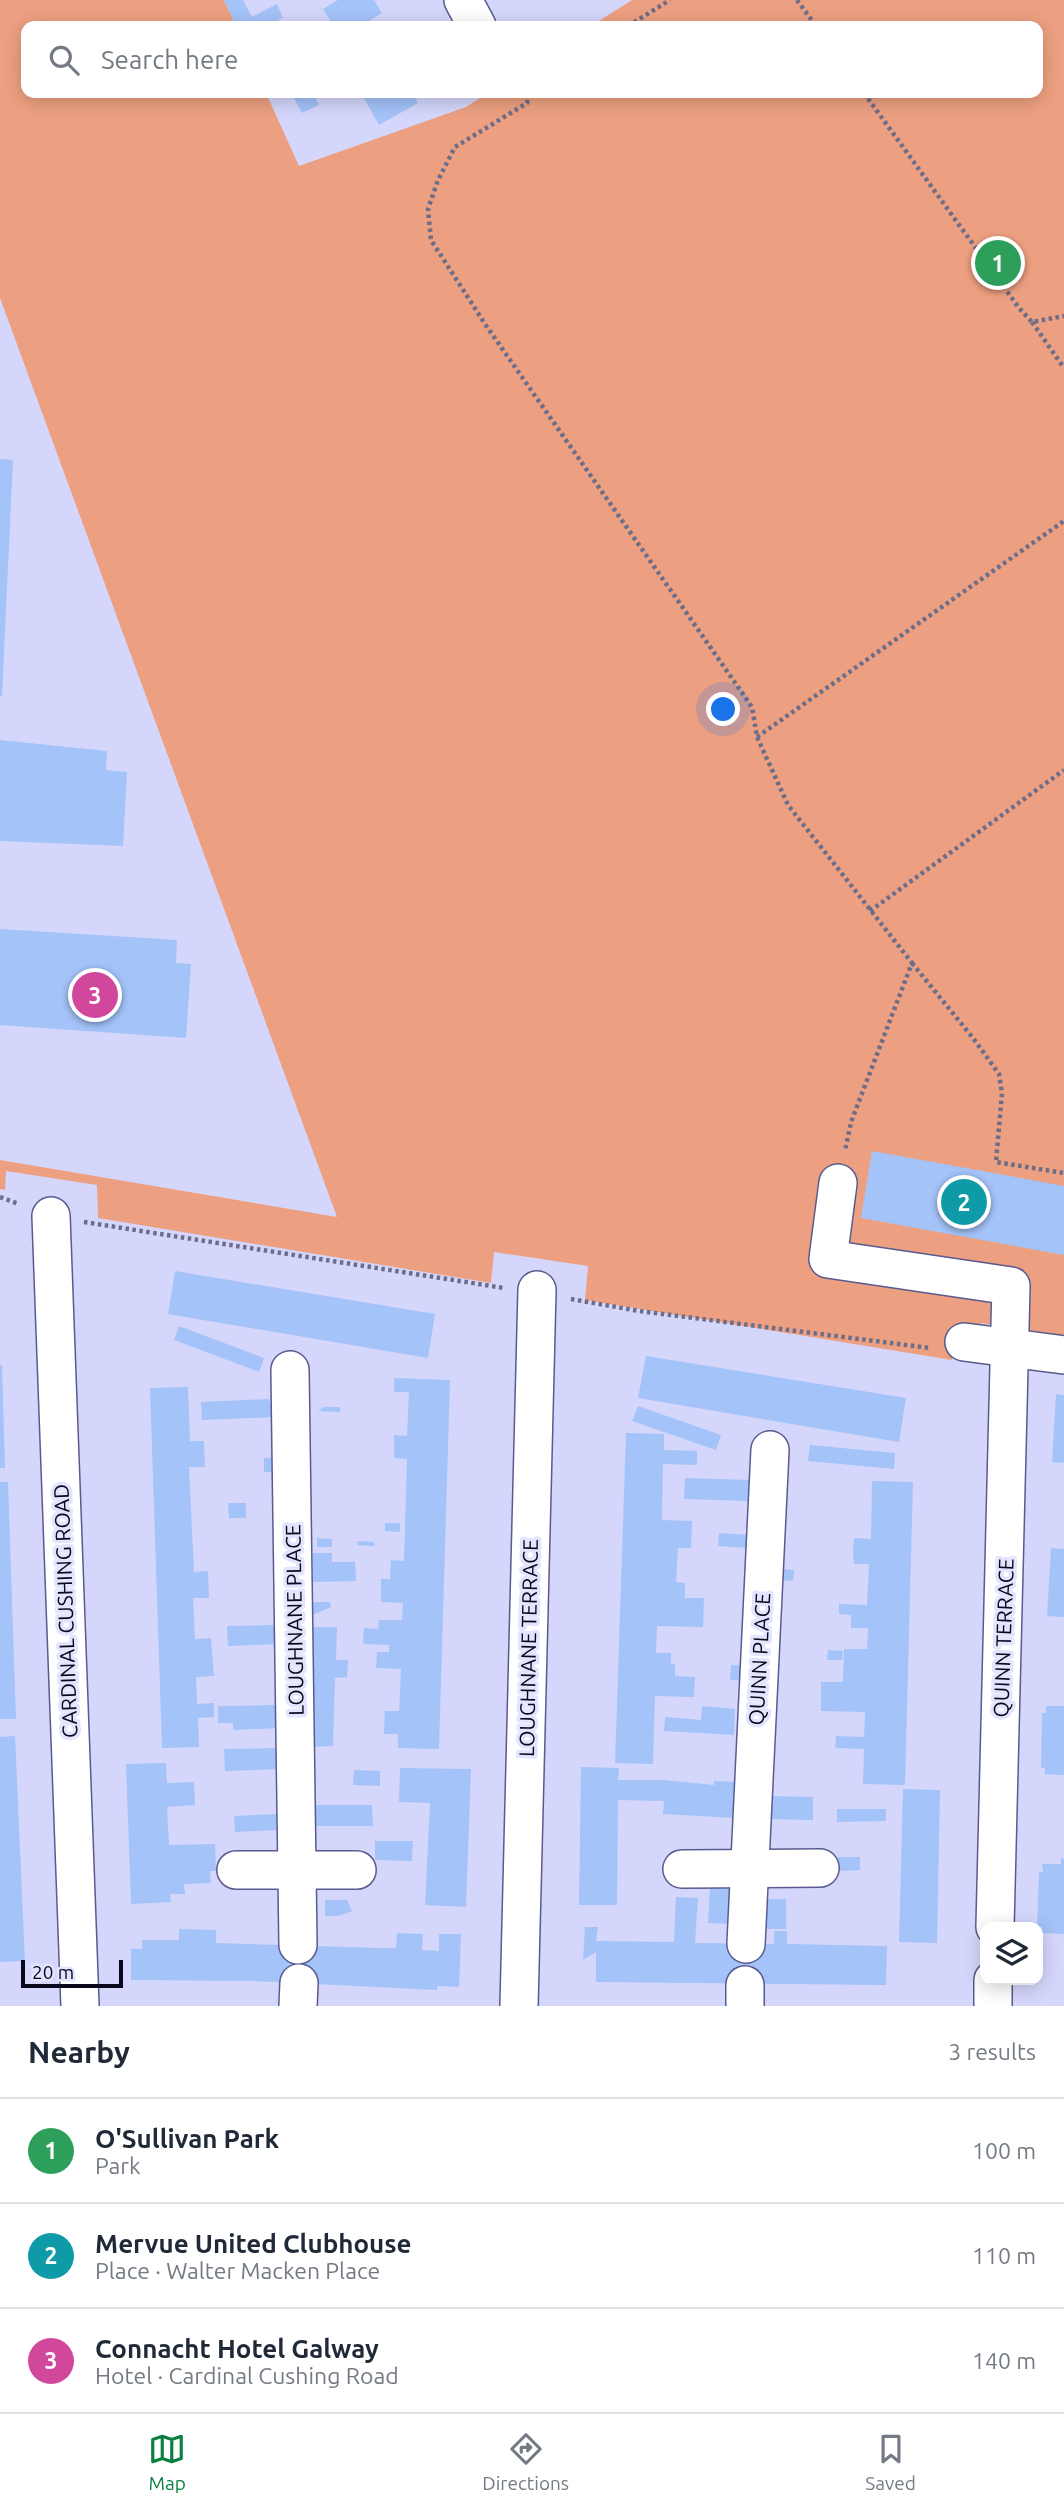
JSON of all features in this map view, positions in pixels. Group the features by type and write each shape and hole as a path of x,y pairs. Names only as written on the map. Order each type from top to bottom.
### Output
{"street":[{"path":"463,0 474,21"},
{"name":"QUINN TERRACE","path":"838,1182 828,1259 1011,1286 995,1922"},
{"name":"CARDINAL CUSHING ROAD","path":"51,1216 80,2006"},
{"name":"LOUGHNANE TERRACE","path":"519,2006 537,1290"},
{"path":"964,1342 1064,1356"},
{"name":"LOUGHNANE PLACE","path":"290,1370 298,1945"},
{"name":"QUINN PLACE","path":"746,1944 770,1450"},
{"path":"682,1869 820,1868"},
{"path":"236,1870 357,1870"},
{"path":"993,1985 993,2006"}],"path":[{"path":"636,21 670,0"},
{"path":"797,0 812,21"},
{"path":"528,98 527,103 455,147 438,180 428,209 431,240 485,324 752,707 757,737 788,805 999,1074 1002,1093 996,1162 1064,1173"},
{"path":"868,98 1064,368"},
{"path":"1032,322 1064,316"},
{"path":"757,737 1064,522"},
{"path":"870,911 1064,770"},
{"path":"838,1182 851,1122 912,963"},
{"path":"0,1197 51,1216 497,1287 537,1290 587,1304 943,1350 964,1342"}],"shaded area":[{"path":"0,0 224,0 234,21 21,21 21,98 268,98 299,166 466,107 480,98 1043,98 1043,21 599,21 632,0 1064,0 1064,1337 981,1323 980,1332 952,1326 952,1360 585,1300 588,1266 494,1252 491,1283 98,1218 97,1185 6,1171 5,1190 0,1189 0,1160 337,1217 0,298"}],"building":[{"path":"224,0 243,0 252,17 277,4 283,18 277,21 234,21"},
{"path":"338,0 374,0 382,13 369,21 331,21 323,9"},
{"path":"294,98 316,98 319,105 302,113"},
{"path":"364,98 415,98 418,103 379,125"},
{"path":"0,459 13,460 2,696 0,696"},
{"path":"0,740 107,751 106,770 127,772 123,846 0,841"},
{"path":"0,929 177,940 176,963 191,964 186,1038 0,1025"},
{"path":"872,1151 1064,1186 1064,1255 861,1218"},
{"path":"175,1271 435,1314 428,1358 168,1314"},
{"path":"179,1326 264,1358 259,1372 174,1340"},
{"path":"646,1356 906,1398 899,1442 638,1398"},
{"path":"2,1365 5,1468 0,1468"},
{"path":"394,1378 450,1380 439,1749 398,1748 398,1734 384,1734 385,1711 399,1711 401,1669 376,1668 377,1652 389,1652 389,1645 363,1644 364,1628 378,1629 379,1620 402,1620 403,1603 381,1602 381,1579 390,1579 391,1560 404,1561 407,1459 394,1458 394,1435 407,1436 409,1392 394,1392"},
{"path":"188,1387 190,1441 204,1441 205,1467 189,1467 194,1572 208,1571 209,1598 193,1598 195,1639 211,1638 214,1676 196,1677 197,1704 214,1703 214,1717 198,1718 199,1747 162,1748 150,1388"},
{"path":"1056,1394 1064,1395 1064,1463 1052,1462"},
{"path":"269,1399 276,1417 202,1420 201,1402"},
{"path":"638,1406 721,1435 716,1450 632,1421"},
{"path":"324,1407 340,1407 340,1412 318,1411"},
{"path":"626,1433 664,1434 664,1450 697,1451 697,1465 663,1464 662,1520 692,1521 691,1548 678,1548 676,1582 685,1583 685,1598 704,1598 703,1627 657,1626 656,1653 671,1653 675,1676 695,1677 694,1697 655,1696 653,1764 615,1763"},
{"path":"810,1445 895,1453 894,1469 808,1461"},
{"path":"281,1457 281,1472 264,1472 264,1458"},
{"path":"685,1478 750,1480 750,1501 684,1499"},
{"path":"872,1481 913,1482 905,1785 863,1784 864,1749 835,1748 836,1736 864,1737 865,1712 821,1711 821,1682 843,1682 844,1649 867,1649 868,1628 851,1628 851,1615 839,1614 839,1604 867,1605 869,1564 854,1564 853,1550 854,1538 871,1539"},
{"path":"0,1482 8,1482 16,1719 0,1719"},
{"path":"228,1503 246,1503 246,1518 229,1518"},
{"path":"385,1523 400,1523 400,1532 385,1531"},
{"path":"719,1533 751,1535 750,1548 718,1546"},
{"path":"317,1538 332,1539 332,1547 317,1547"},
{"path":"357,1541 374,1542 375,1546 358,1545"},
{"path":"1051,1548 1064,1549 1064,1617 1047,1616"},
{"path":"313,1553 332,1553 332,1562 355,1562 356,1581 313,1582"},
{"path":"780,1569 794,1570 793,1581 779,1580"},
{"path":"311,1602 330,1602 331,1607 310,1616"},
{"path":"280,1625 280,1644 228,1646 227,1626"},
{"path":"310,1627 337,1627 336,1660 348,1660 347,1677 335,1678 333,1746 310,1747"},
{"path":"828,1650 843,1651 842,1660 827,1660"},
{"path":"731,1665 743,1666 743,1681 730,1680"},
{"path":"280,1705 281,1728 233,1730 233,1723 218,1723 218,1706"},
{"path":"702,1706 735,1709 734,1735 664,1731 665,1717 701,1720"},
{"path":"1046,1706 1064,1706 1064,1775 1045,1774 1045,1768 1041,1768 1042,1713 1046,1713"},
{"path":"15,1736 25,1961 0,1962 0,1737"},
{"path":"280,1748 281,1769 225,1771 224,1749"},
{"path":"166,1763 167,1783 194,1782 195,1805 167,1807 169,1845 215,1844 216,1871 210,1871 211,1883 184,1884 185,1894 170,1894 171,1902 131,1904 126,1764"},
{"path":"581,1767 619,1768 618,1780 664,1780 714,1785 714,1781 737,1782 736,1818 663,1814 664,1801 618,1800 617,1905 579,1905"},
{"path":"400,1768 471,1769 466,1907 425,1905 430,1803 399,1802"},
{"path":"354,1770 380,1771 380,1786 353,1785"},
{"path":"903,1789 940,1790 937,1943 899,1942"},
{"path":"765,1796 813,1797 813,1820 764,1819"},
{"path":"311,1805 372,1805 373,1826 311,1826"},
{"path":"837,1809 886,1809 886,1821 837,1822"},
{"path":"278,1814 278,1830 235,1832 234,1816"},
{"path":"375,1841 413,1841 412,1861 375,1860"},
{"path":"838,1857 860,1857 860,1870 838,1871"},
{"path":"1061,1858 1064,1859 1064,1934 1043,1933 1043,1922 1037,1922 1039,1872 1043,1872 1042,1864 1061,1864"},
{"path":"710,1888 732,1889 731,1924 708,1923"},
{"path":"676,1897 698,1898 695,1943 774,1944 774,1931 787,1931 787,1944 887,1946 886,1985 596,1982 596,1952 583,1960 585,1927 598,1927 596,1941 674,1942"},
{"path":"766,1899 786,1899 786,1929 765,1929"},
{"path":"325,1900 347,1900 352,1911 338,1916 325,1916"},
{"path":"179,1929 216,1930 216,1943 381,1948 396,1948 397,1933 423,1934 422,1950 439,1951 439,1934 461,1934 459,1987 437,1986 437,1990 252,1981 131,1980 131,1949 142,1949 142,1940 179,1940"}],"place":[{"name":"O'Sullivan Park","path":"998,263"},
{"name":"Connacht Hotel Galway","path":"95,995"},
{"name":"Mervue United Clubhouse","path":"964,1202"}]}
